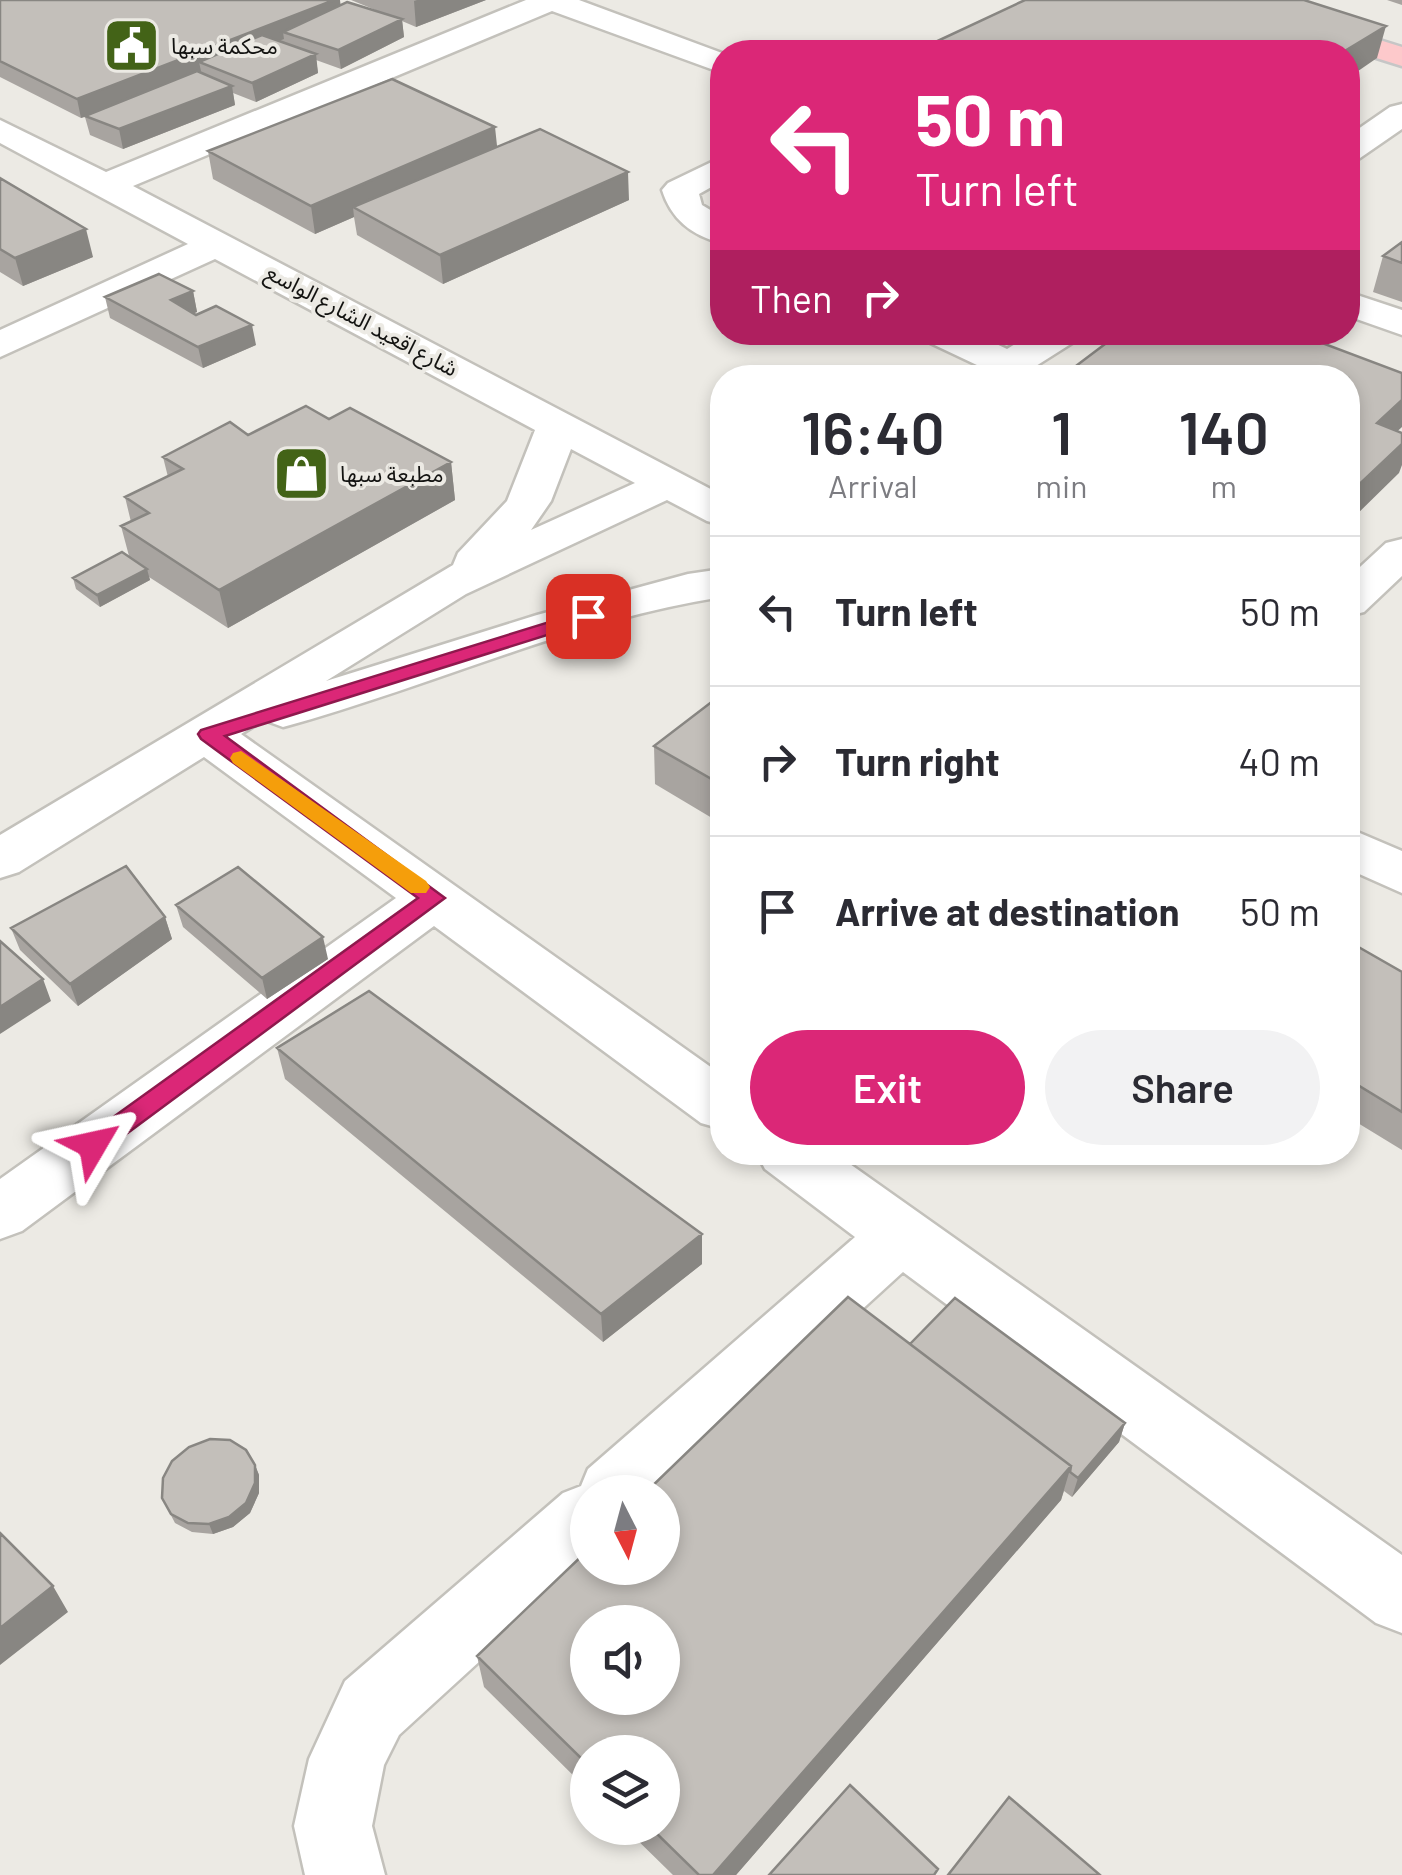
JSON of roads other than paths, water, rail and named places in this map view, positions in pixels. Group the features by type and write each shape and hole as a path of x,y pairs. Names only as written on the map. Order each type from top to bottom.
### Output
{"main road":[{"path":"1221,0 1348,40"},
{"path":"1282,0 1402,38"},
{"path":"1360,44 1402,57"}],"street":[{"path":"104,184 551,0 710,60"},
{"path":"1360,143 1399,119"},
{"name":"شارع اقعيد الشارع الواسع","path":"0,130 710,505"},
{"path":"710,174 680,190 686,210 710,225"},
{"path":"0,345 216,244"},
{"path":"1360,307 1402,323"},
{"path":"958,345 989,365"},
{"path":"1008,365 1041,345"},
{"path":"450,584 522,516 542,479 558,424"},
{"path":"0,859 450,584 670,483"},
{"path":"1360,591 1402,552"},
{"path":"208,734 554,625 710,585"},
{"path":"208,734 710,1097"},
{"path":"1360,852 1402,874"},
{"path":"0,1213 434,898"},
{"path":"804,1165 1402,1598"},
{"path":"633,1475 901,1235"},
{"path":"341,1874 333,1826 347,1759 372,1708 570,1532"}],"place":[{"name":"محكمة سبها","path":"132,46"},
{"name":"مطبعة سبها","path":"301,474"}]}
